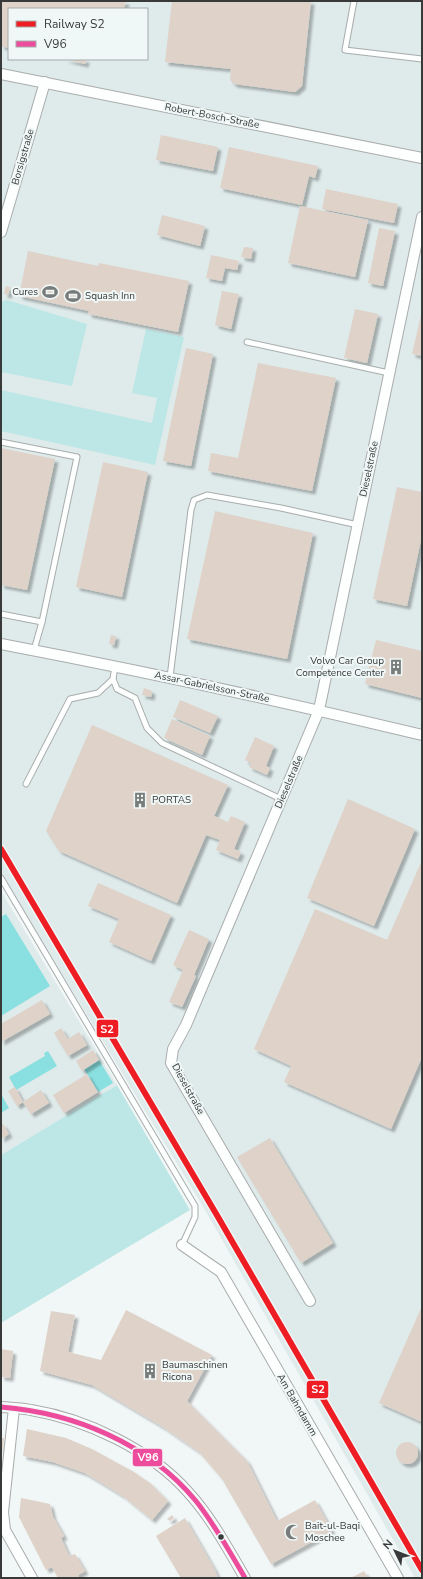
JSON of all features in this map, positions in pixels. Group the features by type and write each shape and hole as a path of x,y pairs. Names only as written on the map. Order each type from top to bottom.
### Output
{"street":[{"name":"Robert-Bosch-Straße","path":"1,74 422,158"},
{"name":"Borsigstraße","path":"1,232 45,82"},
{"name":"Dieselstraße","path":"310,1301 171,1063 173,1049 186,1025 319,710 422,217"},
{"name":"Assar-Gabrielsson-Straße","path":"1,644 115,666 319,710 422,736"},
{"name":"Am Bahndamm","path":"182,1245 221,1272 398,1578"},
{"path":"1,1407 31,1410 59,1416 92,1428 127,1444 159,1465 177,1480 203,1510 246,1578"},
{"path":"14,1408 4,1512 5,1530 32,1578"}],"lane":[{"path":"354,1 345,50 422,58"},
{"path":"247,342 389,373"},
{"path":"1,442 77,457 42,622 34,650"},
{"path":"170,678 191,510 194,500 207,495 281,508 358,525"},
{"path":"1,614 42,622"},
{"path":"115,666 113,679 117,689 135,698 147,728 162,743 281,799"},
{"path":"26,784 70,699 98,693 113,679"},
{"path":"1,878 195,1206 195,1216 182,1245"}],"shaded area":[{"path":"1,1 422,1 422,1578 415,1578 205,1210 1,873"},
{"path":"7,300 87,324 72,386 1,372 1,302"},
{"path":"146,329 184,337 155,465 1,431 1,390 152,423 157,398 132,393"},
{"path":"1,891 117,1085 1,1155"},
{"path":"117,1085 190,1210 1,1323 1,1155"}],"water":[{"path":"6,914 50,986 1,1016 1,917"},
{"path":"48,1051 57,1066 16,1090 9,1077 45,1056 44,1053"},
{"path":"99,1060 113,1083 98,1092 84,1069"},
{"path":"1,1094 9,1108 1,1113"}],"building":[{"path":"1,1 126,1 124,8 8,8 8,48 1,46"},
{"path":"172,1 311,1 302,86 295,92 234,84 230,80 231,69 165,62"},
{"path":"68,60 86,60 85,64"},
{"path":"161,135 218,147 213,171 156,160"},
{"path":"229,147 318,166 315,178 309,176 302,205 220,188"},
{"path":"326,189 398,204 394,223 322,209"},
{"path":"300,206 368,220 355,277 288,263"},
{"path":"162,215 205,226 200,246 157,235"},
{"path":"379,228 395,231 383,286 368,283"},
{"path":"244,247 253,248 251,259 241,257"},
{"path":"28,251 98,266 99,263 189,281 178,332 88,314 89,311 19,296"},
{"path":"211,255 239,261 237,270 225,268 222,281 206,278"},
{"path":"6,286 10,287 8,295 4,294"},
{"path":"222,291 239,294 231,329 215,325"},
{"path":"355,309 378,314 367,363 344,358"},
{"path":"422,315 422,356 412,354"},
{"path":"186,348 213,354 191,466 163,461"},
{"path":"258,363 336,378 312,491 208,471 211,453 238,458"},
{"path":"1,448 55,459 27,590 1,585"},
{"path":"103,462 148,472 122,597 76,587"},
{"path":"397,487 422,492 422,535 407,606 373,599"},
{"path":"215,511 313,533 287,659 187,639"},
{"path":"111,635 116,636 114,645 109,644"},
{"name":"Volvo Car Group Competence Center","path":"376,640 422,651 422,698 365,684"},
{"path":"144,688 152,691 151,697 142,695"},
{"path":"180,700 218,716 210,733 173,717"},
{"path":"172,719 210,736 202,755 164,738"},
{"name":"PORTAS","path":"92,725 228,785 214,816 228,822 231,816 245,822 234,849 241,852 238,859 216,850 220,840 206,835 177,903 59,851 46,831"},
{"path":"255,737 274,746 266,766 270,768 267,775 249,767 251,763 245,760"},
{"path":"348,799 415,829 374,926 307,898"},
{"path":"422,860 422,1057 391,1129 284,1082 291,1066 254,1049 315,909 387,940"},
{"path":"98,883 171,915 151,961 109,942 119,919 88,906"},
{"path":"189,930 209,939 194,975 196,976 182,1007 169,1002 183,970 173,965"},
{"path":"42,1000 50,1014 1,1042 1,1024"},
{"path":"61,1028 68,1039 79,1032 87,1045 68,1056 54,1033"},
{"path":"93,1050 99,1060 82,1071 76,1061"},
{"path":"87,1074 98,1092 64,1113 53,1095"},
{"path":"15,1087 23,1102 17,1106 8,1091"},
{"path":"41,1090 49,1103 31,1114 23,1102"},
{"path":"3,1124 9,1134 1,1139 1,1125"},
{"path":"270,1138 333,1243 301,1263 237,1157"},
{"path":"422,1306 422,1422 379,1403"},
{"path":"126,1310 212,1355 187,1401 247,1461 277,1521 315,1500 332,1531 271,1564 222,1479 199,1452 163,1427 92,1385 40,1371 51,1311 75,1315 68,1352 101,1360"},
{"path":"1,1349 13,1351 10,1378 1,1377"},
{"path":"27,1429 66,1438 92,1449 134,1472 150,1483 168,1501 152,1520 123,1496 85,1473 53,1462 23,1456"},
{"path":"1,1438 4,1438 2,1455 1,1455"},
{"path":"407,1442 415,1445 418,1453 415,1461 407,1464 399,1461 396,1453 399,1445"},
{"path":"21,1498 50,1504 53,1517 64,1536 61,1538 69,1556 75,1554 85,1571 78,1575 79,1578 58,1578 52,1567 46,1570 19,1517"},
{"path":"172,1515 174,1518 170,1521 167,1519"},
{"path":"185,1518 215,1570 218,1578 181,1578 156,1536"},
{"path":"364,1571 368,1578 351,1578"}],"rail line":[{"name":"S2","path":"1,849 218,1217 422,1570"}],"transit line":[{"name":"V96","path":"1,1407 28,1410 56,1416 82,1424 108,1434 132,1447 156,1463 177,1481 203,1510 245,1578"}],"place":[{"name":"Cures","path":"50,292"},
{"name":"Squash Inn","path":"73,296"},
{"name":"Volvo Car Group Competence Center","path":"396,667"},
{"name":"PORTAS","path":"140,800"},
{"name":"Baumaschinen Ricona","path":"150,1371"},
{"name":"Bait-ul-Baqi Moschee","path":"293,1532"}]}
